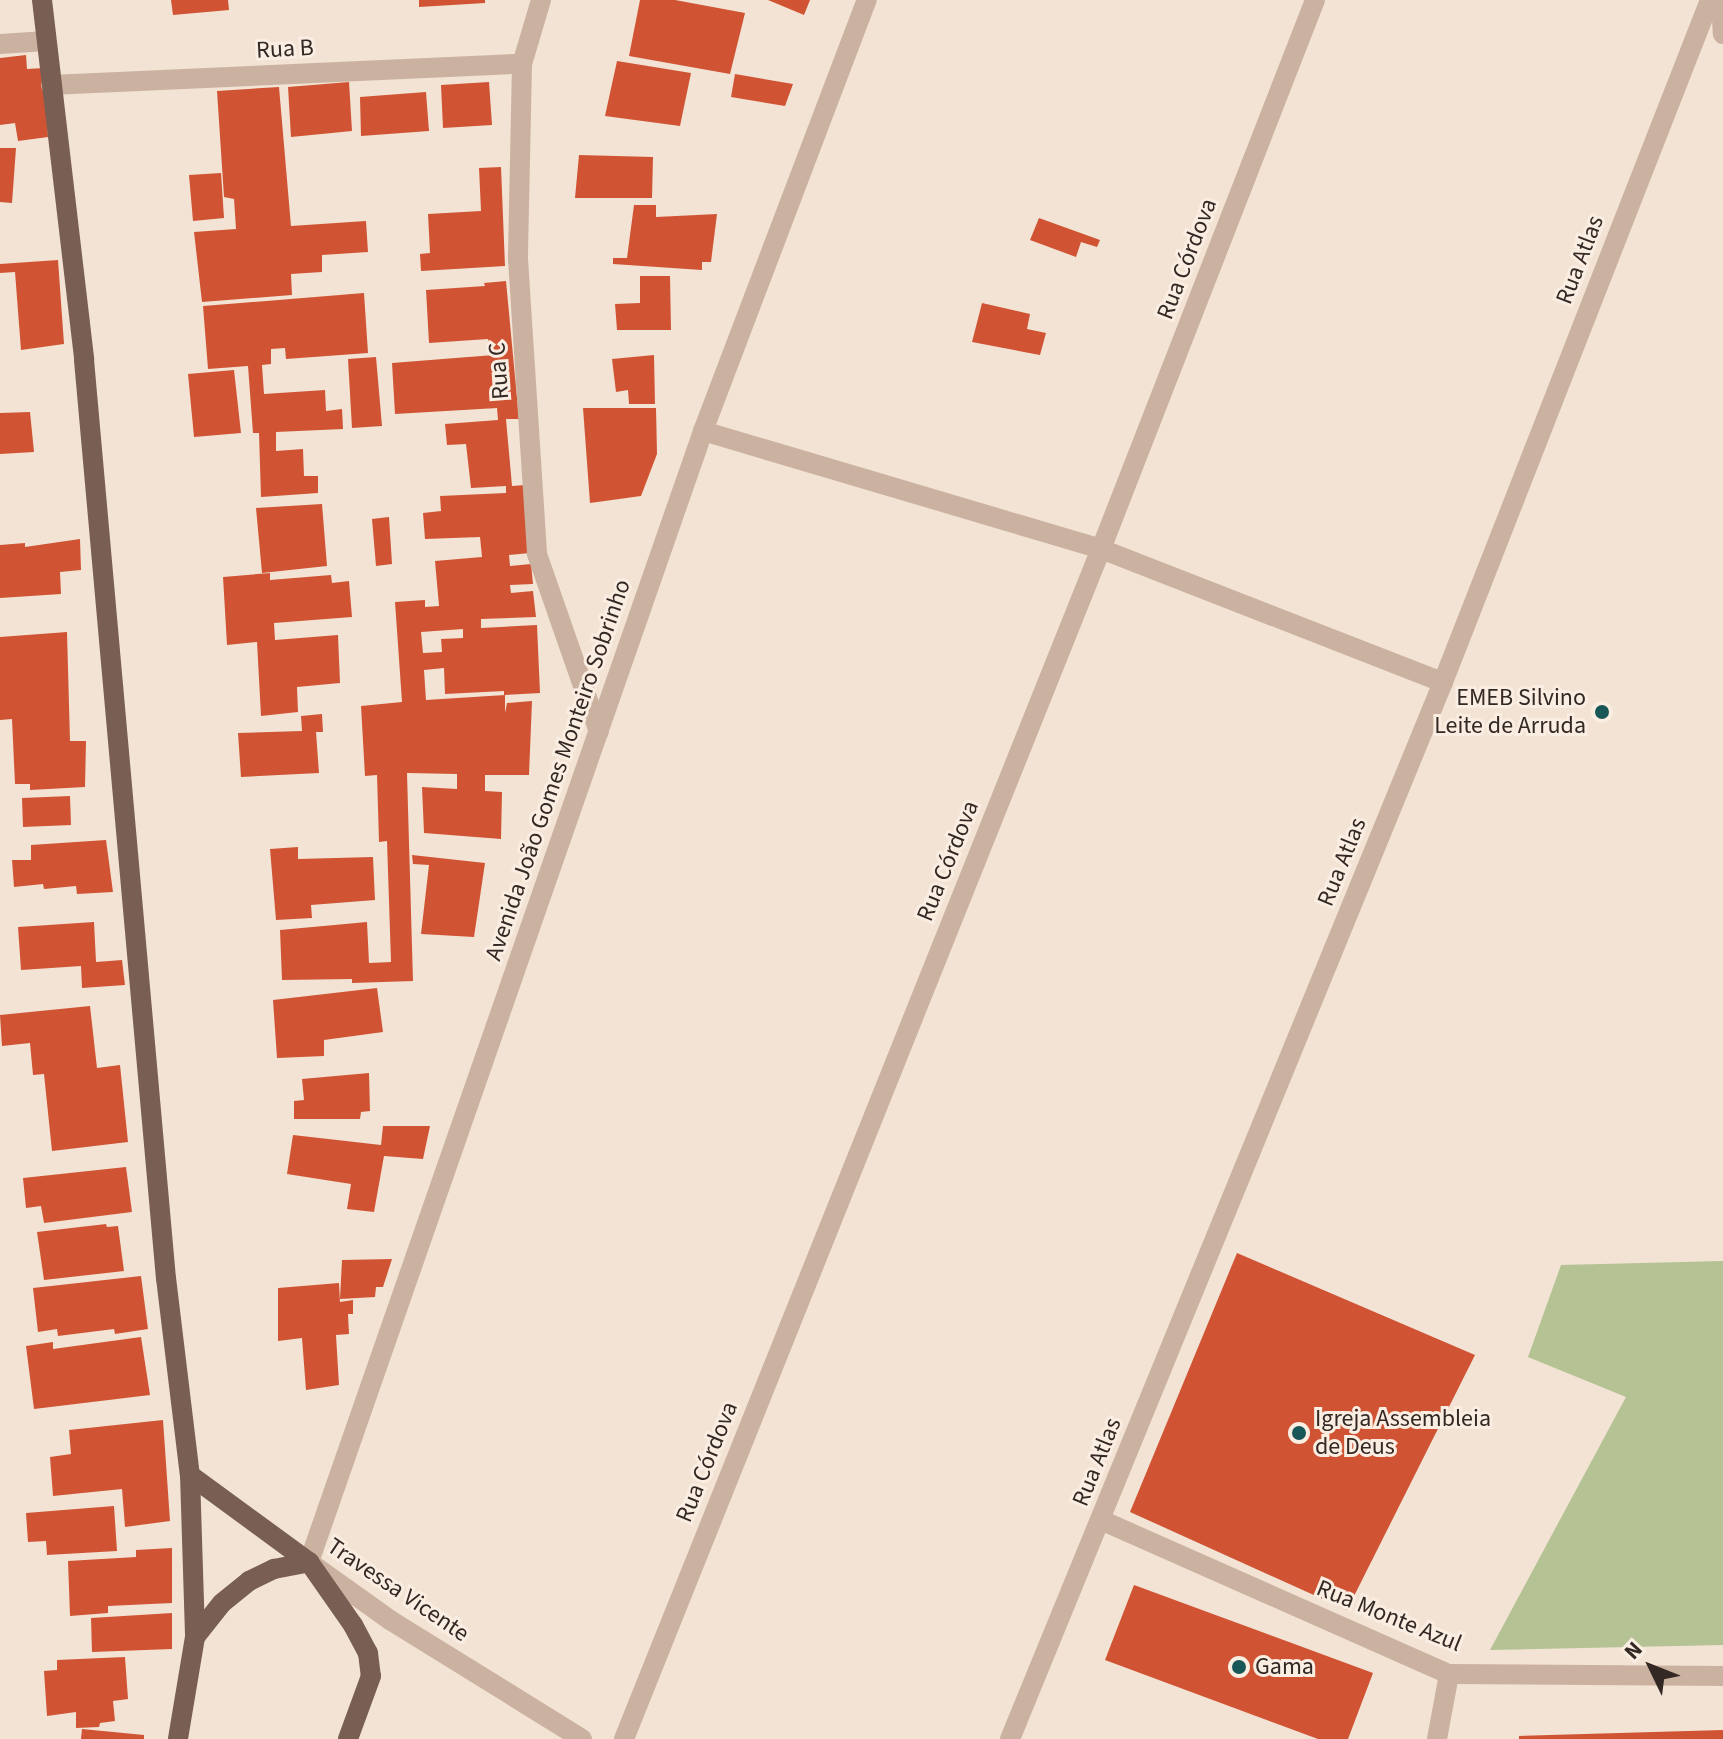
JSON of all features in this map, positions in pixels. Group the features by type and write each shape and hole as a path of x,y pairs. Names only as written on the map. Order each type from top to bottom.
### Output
{"main road":[{"path":"42,0 84,360 166,1278 190,1475 195,1637 178,1739"},
{"name":"Travessa Vicente","path":"190,1475 309,1562"},
{"path":"195,1637 222,1603 249,1581 274,1569 309,1562 368,1653 371,1676 348,1739"}],"street":[{"name":"Rua C","path":"541,0 522,64 518,259 537,554 599,732"},
{"name":"Avenida João Gomes Monteiro Sobrinho","path":"309,1562 703,431 867,0"},
{"name":"Rua Córdova","path":"624,1739 1101,549 1315,0"},
{"name":"Rua Atlas","path":"1010,1739 1443,682 1710,0"},
{"path":"1721,0 1723,34"},
{"path":"0,44 46,41"},
{"name":"Rua B","path":"51,85 522,64"},
{"path":"703,431 1101,549 1443,682"},
{"name":"Rua Monte Azul","path":"1101,1520 1449,1674 1723,1676"},
{"name":"Travessa Vicente","path":"309,1562 390,1620 582,1739"},
{"path":"1437,1739 1449,1674"}],"green space":[{"path":"1723,1261 1723,1645 1490,1650 1626,1397 1528,1357 1561,1265"}],"building":[{"path":"171,0 228,0 229,10 173,15"},
{"path":"419,0 485,0 485,3 419,7"},
{"path":"640,0 675,0 745,13 730,74 629,56"},
{"path":"768,0 810,0 804,15"},
{"path":"26,55 27,69 44,68 48,137 18,141 15,123 0,125 0,58"},
{"path":"617,61 691,73 680,126 605,116"},
{"path":"735,74 793,84 785,106 731,97"},
{"path":"349,82 352,131 291,137 288,87"},
{"path":"489,82 492,125 443,128 441,85"},
{"path":"279,87 291,226 366,221 368,252 322,255 322,272 291,274 292,295 202,302 194,232 236,229 234,199 224,197 217,91"},
{"path":"426,92 429,131 361,136 360,97"},
{"path":"0,148 16,148 12,203 0,202"},
{"path":"579,155 653,157 652,198 575,198"},
{"path":"501,167 505,266 421,271 420,254 430,253 428,214 481,211 479,168"},
{"path":"221,173 224,218 193,221 189,175"},
{"path":"634,205 656,205 656,217 717,214 711,262 702,262 702,270 613,264 613,258 627,258"},
{"path":"1039,218 1100,240 1097,247 1081,242 1076,257 1030,240"},
{"path":"58,260 64,344 21,350 15,272 0,273 0,264"},
{"path":"640,276 670,276 671,330 617,330 615,304 640,303"},
{"path":"506,281 519,419 506,419 512,486 525,485 530,553 509,555 510,566 531,564 533,584 510,585 511,593 533,591 536,617 481,619 481,628 537,625 540,693 445,694 444,668 424,670 426,700 505,695 505,713 507,703 532,701 529,775 485,775 485,791 502,792 501,839 424,833 422,787 457,789 457,774 407,773 413,981 352,983 352,979 282,980 280,930 367,922 369,963 391,962 387,841 379,842 377,775 365,776 361,706 402,702 395,602 425,600 425,607 439,606 435,561 482,557 480,537 425,539 423,513 441,511 440,496 506,493 506,486 471,488 466,444 447,445 445,424 498,420 497,408 395,414 392,363 494,355 488,339 429,343 426,290 485,286 484,283","holes":["463,629 463,638 441,639 442,652 423,653 421,632"]},
{"path":"364,293 368,353 286,359 285,348 271,349 271,364 262,365 264,394 325,390 326,411 342,409 343,429 276,432 276,451 303,449 304,476 318,476 318,493 261,497 259,433 253,433 248,366 208,369 203,306"},
{"path":"982,303 1030,314 1027,329 1046,333 1040,355 972,342"},
{"path":"654,355 655,404 629,404 628,390 616,392 612,359"},
{"path":"376,357 382,426 352,428 348,359"},
{"path":"234,370 241,433 194,437 188,374"},
{"path":"583,408 656,408 657,454 641,496 590,503"},
{"path":"30,412 34,452 0,454 0,413"},
{"path":"322,504 327,566 262,573 256,508"},
{"path":"389,517 392,564 376,566 372,519"},
{"path":"80,539 81,570 60,572 61,594 0,598 0,545 25,543 25,547"},
{"path":"270,573 270,580 331,575 332,583 349,581 352,617 274,623 275,640 338,635 340,683 297,687 298,712 261,716 257,642 227,645 223,577"},
{"path":"67,632 70,741 86,741 85,787 30,790 30,784 15,784 12,719 0,720 0,637"},
{"path":"322,714 323,732 316,732 319,773 241,777 238,733 302,731 301,716"},
{"path":"70,796 71,825 23,827 22,798"},
{"path":"106,840 113,892 77,894 76,886 44,889 43,884 14,887 12,860 31,860 31,845"},
{"path":"298,847 298,859 373,857 375,900 311,905 312,918 276,920 270,849"},
{"path":"412,855 485,863 474,937 421,934 429,865 413,864"},
{"path":"94,922 96,962 122,960 125,985 82,988 81,966 21,970 18,927"},
{"path":"377,988 383,1032 324,1040 324,1056 277,1058 273,1000"},
{"path":"90,1006 97,1068 120,1065 128,1142 52,1151 44,1074 33,1075 30,1043 2,1046 0,1015"},
{"path":"369,1073 370,1111 361,1112 360,1119 294,1119 294,1101 304,1100 302,1079"},
{"path":"383,1126 430,1126 423,1159 384,1156 374,1212 347,1209 351,1184 287,1174 293,1135 381,1145"},
{"path":"126,1167 132,1212 44,1223 41,1206 26,1208 23,1178"},
{"path":"106,1224 107,1227 118,1226 124,1271 44,1280 37,1232"},
{"name":"Igreja Assembleia de Deus","path":"1237,1253 1475,1355 1347,1610 1130,1512"},
{"path":"392,1259 383,1287 376,1287 375,1297 340,1299 342,1260"},
{"path":"141,1276 148,1329 115,1334 114,1329 58,1336 57,1329 38,1332 33,1288"},
{"path":"339,1283 340,1302 353,1300 353,1314 348,1314 349,1334 336,1335 339,1385 306,1390 302,1338 278,1341 278,1288"},
{"path":"141,1337 150,1395 34,1409 26,1346 53,1342 53,1349"},
{"path":"163,1420 170,1521 125,1527 122,1489 53,1496 50,1457 71,1454 69,1430"},
{"path":"114,1506 117,1551 47,1555 46,1541 28,1542 26,1513"},
{"path":"172,1548 172,1603 108,1606 108,1613 70,1616 68,1561 136,1557 136,1550"},
{"name":"Gama","path":"1134,1585 1373,1673 1348,1739 1318,1739 1105,1660"},
{"path":"172,1613 172,1649 92,1652 91,1618"},
{"path":"125,1657 128,1699 113,1701 115,1721 100,1723 99,1727 76,1728 76,1712 47,1716 44,1671 57,1670 57,1660"},
{"path":"82,1729 144,1735 144,1739 81,1739"},
{"path":"1723,1730 1723,1739 1519,1739 1519,1736"}],"place":[{"name":"EMEB Silvino Leite de Arruda","path":"1602,712"},
{"name":"Igreja Assembleia de Deus","path":"1299,1433"},
{"name":"Gama","path":"1239,1667"}]}
